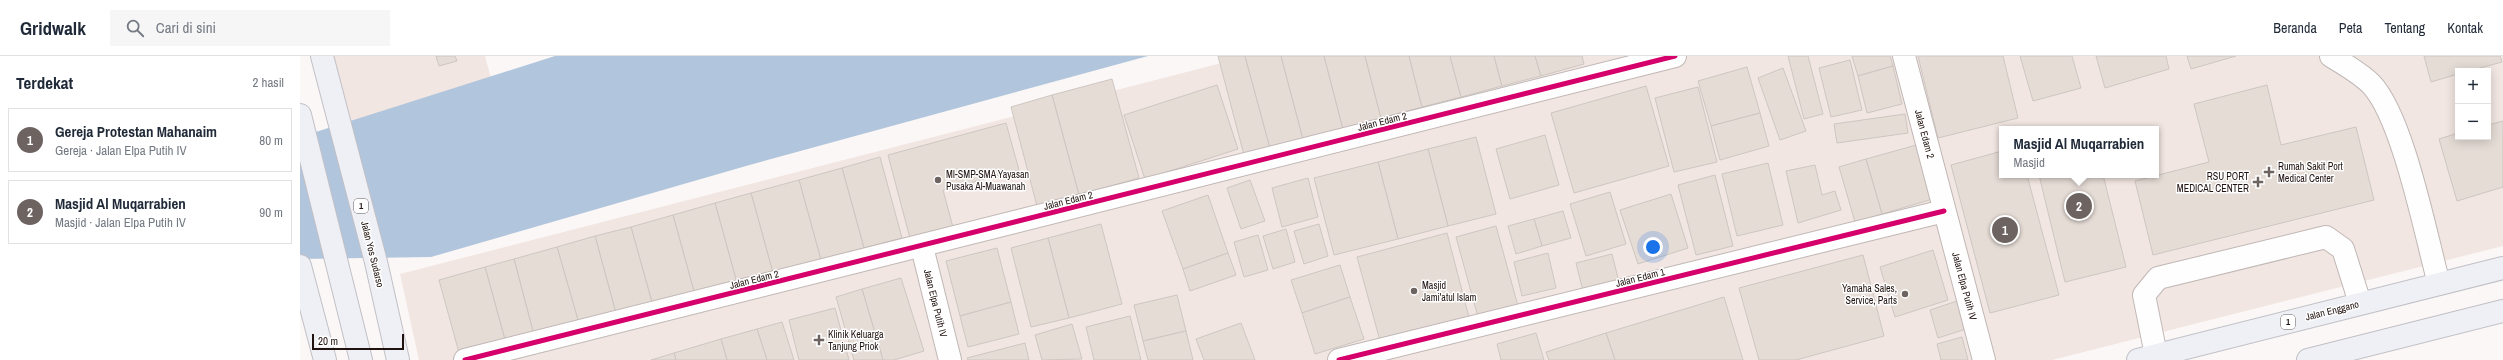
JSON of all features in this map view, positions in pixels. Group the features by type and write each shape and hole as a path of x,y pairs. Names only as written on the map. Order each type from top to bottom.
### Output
{"highway":[{"name":"Jalan Yos Sudarso","path":"322,56 374,254 397,358"},
{"path":"300,115 361,360"},
{"path":"300,268 324,360"},
{"name":"Jalan Enggano","path":"2147,358 2503,268"},
{"path":"2308,360 2503,311"}],"street":[{"name":"Jalan Edam 2","path":"465,360 922,247 1675,56"},
{"name":"Jalan Edam 2","path":"1904,56 1944,211"},
{"path":"2331,56 2371,84 2382,98 2394,124 2439,284"},
{"name":"Jalan Elpa Putih IV","path":"1944,211 1984,360"},
{"name":"Jalan Edam 1","path":"1339,360 1944,211"},
{"path":"2147,358 2144,295 2158,278 2326,237 2344,248 2360,303"},
{"name":"Jalan Elpa Putih IV","path":"922,247 950,360"}],"shaded area":[{"path":"314,56 485,56 493,85 337,143"},
{"path":"1249,56 2503,56 2503,246 2052,360 419,360 400,274"}],"water":[{"path":"555,56 1148,56 746,166 431,257 300,259 300,137"}],"building":[{"path":"436,56 455,56 457,61 439,66"},
{"path":"1218,56 1245,56 1270,148 1244,155"},
{"path":"1245,56 1281,56 1303,139 1270,148"},
{"path":"1281,56 1324,56 1343,129 1303,139"},
{"path":"1324,56 1365,56 1381,118 1343,129"},
{"path":"1365,56 1409,56 1422,107 1381,118"},
{"path":"1409,56 1450,56 1461,97 1422,107"},
{"path":"1450,56 1494,56 1502,86 1461,97"},
{"path":"1494,56 1535,56 1541,76 1502,86"},
{"path":"1535,56 1582,56 1584,64 1541,76"},
{"path":"1788,56 1808,56 1823,114 1804,119"},
{"path":"1852,56 1890,56 1893,66 1858,76"},
{"path":"1918,56 2003,56 2018,118 1938,138"},
{"path":"2020,56 2072,56 2081,88 2033,101"},
{"path":"2096,56 2166,56 2169,69 2105,88"},
{"path":"2187,56 2236,56 2191,69"},
{"path":"2424,56 2500,56 2502,62 2480,68 2455,68 2455,75 2431,82"},
{"path":"1850,60 1862,110 1831,117 1819,68"},
{"path":"1893,66 1902,104 1867,113 1858,76"},
{"path":"1747,67 1760,113 1711,126 1698,81"},
{"path":"1783,68 1806,131 1780,140 1758,78"},
{"path":"1112,79 1139,178 1079,195 1052,95"},
{"path":"1217,85 1238,149 1145,179 1124,115"},
{"name":"Rumah Sakit Port Medical Center","path":"2267,85 2281,145 2356,127 2374,200 2153,255 2135,181 2147,178 2159,178 2159,175 2209,162 2194,104"},
{"path":"1646,86 1669,166 1574,193 1551,113"},
{"path":"1698,87 1717,162 1674,172 1655,98"},
{"path":"1052,95 1079,195 1037,206 1011,107"},
{"path":"1760,113 1769,146 1720,160 1711,126"},
{"path":"1905,114 1908,133 1837,143 1834,124"},
{"path":"2503,121 2503,187 2457,201 2439,139 2455,134 2455,140 2491,140 2491,124"},
{"name":"MI-SMP-SMA Yayasan Pusaka Al-Muawanah","path":"1006,123 1019,170 943,190 954,231 911,242 888,155"},
{"path":"1545,135 1559,185 1510,199 1496,149"},
{"path":"1476,137 1496,214 1448,226 1428,149"},
{"path":"1920,144 1936,198 1882,214 1866,159"},
{"path":"1428,149 1448,226 1398,239 1378,162"},
{"path":"1999,152 1999,178 2028,178 2059,295 1990,313 1951,165"},
{"path":"880,157 902,238 864,248 842,168"},
{"path":"1866,159 1882,214 1855,222 1839,167"},
{"path":"1378,162 1398,239 1334,255 1314,178"},
{"path":"1768,163 1783,225 1737,236 1722,174"},
{"path":"1815,165 1822,195 1835,191 1841,210 1798,223 1786,171"},
{"path":"842,168 864,248 821,260 799,180"},
{"path":"1715,175 1733,246 1696,255 1678,185"},
{"path":"1308,178 1318,217 1282,227 1272,188"},
{"path":"2040,178 2104,178 2126,267 2065,282"},
{"path":"799,180 821,260 773,273 751,193"},
{"path":"1250,180 1265,221 1241,229 1227,188"},
{"path":"1610,192 1626,244 1586,256 1570,204"},
{"path":"751,193 773,273 737,283 715,203"},
{"path":"1671,194 1688,248 1638,264 1620,210"},
{"path":"1208,195 1228,253 1183,269 1162,211"},
{"path":"715,203 737,283 695,295 673,215"},
{"path":"1563,211 1571,238 1542,246 1534,219"},
{"path":"673,215 695,295 653,306 631,227"},
{"path":"1534,219 1542,246 1516,254 1508,226"},
{"path":"1101,224 1122,304 1069,318 1048,238"},
{"path":"1319,224 1328,256 1304,264 1294,231"},
{"path":"1496,226 1518,306 1478,317 1456,237"},
{"path":"631,227 653,306 617,317 595,236"},
{"path":"1286,229 1295,262 1273,269 1263,236"},
{"name":"Masjid Jami'atul Islam","path":"1447,233 1471,325 1382,348 1357,257"},
{"path":"1258,235 1268,270 1244,277 1234,242"},
{"path":"595,236 617,317 580,327 557,247"},
{"path":"1048,238 1069,318 1031,327 1011,248"},
{"path":"557,247 580,327 535,339 514,259"},
{"path":"997,248 1011,302 960,316 946,261"},
{"path":"1933,250 1948,300 1895,317 1880,267"},
{"path":"1228,253 1236,275 1190,291 1183,269"},
{"path":"1548,253 1556,288 1522,296 1514,262"},
{"path":"1612,254 1620,286 1584,295 1576,263"},
{"path":"1863,255 1884,336 1796,360 1759,360 1739,288"},
{"path":"514,259 535,339 507,347 485,267"},
{"path":"1340,265 1350,297 1302,313 1291,280"},
{"path":"485,267 507,347 461,360 439,280"},
{"path":"901,278 924,351 894,360 883,360 862,289"},
{"path":"862,289 883,360 854,360 836,297"},
{"path":"1177,295 1186,331 1143,341 1134,305"},
{"path":"1350,297 1364,339 1315,354 1302,313"},
{"path":"1724,297 1743,360 1615,360 1606,333"},
{"path":"1957,301 1966,329 1938,338 1930,310"},
{"path":"1011,302 1019,334 968,347 960,316"},
{"name":"Klinik Keluarga Tanjung Priok","path":"835,308 849,360 799,360 789,320"},
{"path":"1130,316 1141,360 1094,360 1086,327"},
{"path":"782,322 794,360 767,360 757,329"},
{"path":"1241,323 1255,360 1204,360 1196,339"},
{"path":"1072,324 1082,359 1042,360 1035,335"},
{"path":"757,329 767,360 727,360 721,339"},
{"path":"1186,331 1193,360 1148,360 1143,341"},
{"path":"1536,333 1544,360 1501,360 1497,344"},
{"path":"1606,333 1615,360 1549,360 1546,352"},
{"path":"1962,337 1968,360 1941,360 1937,344"},
{"path":"721,339 727,360 676,360 674,353"},
{"path":"1025,343 1029,360 968,360 967,358"},
{"path":"674,353 676,360 651,360"}],"cycle path":[{"path":"465,360 1675,56"},
{"path":"1339,360 1944,211"}],"place":[{"name":"Rumah Sakit Port Medical Center","path":"2269,172"},
{"name":"MI-SMP-SMA Yayasan Pusaka Al-Muawanah","path":"938,180"},
{"name":"RSU PORT MEDICAL CENTER","path":"2258,182"},
{"name":"Masjid Al Muqarrabien","path":"2079,206"},
{"name":"Gereja Protestan Mahanaim","path":"2005,230"},
{"name":"Masjid Jami'atul Islam","path":"1414,291"},
{"name":"Yamaha Sales, Service, Parts","path":"1905,294"},
{"name":"Klinik Keluarga Tanjung Priok","path":"819,340"}]}
